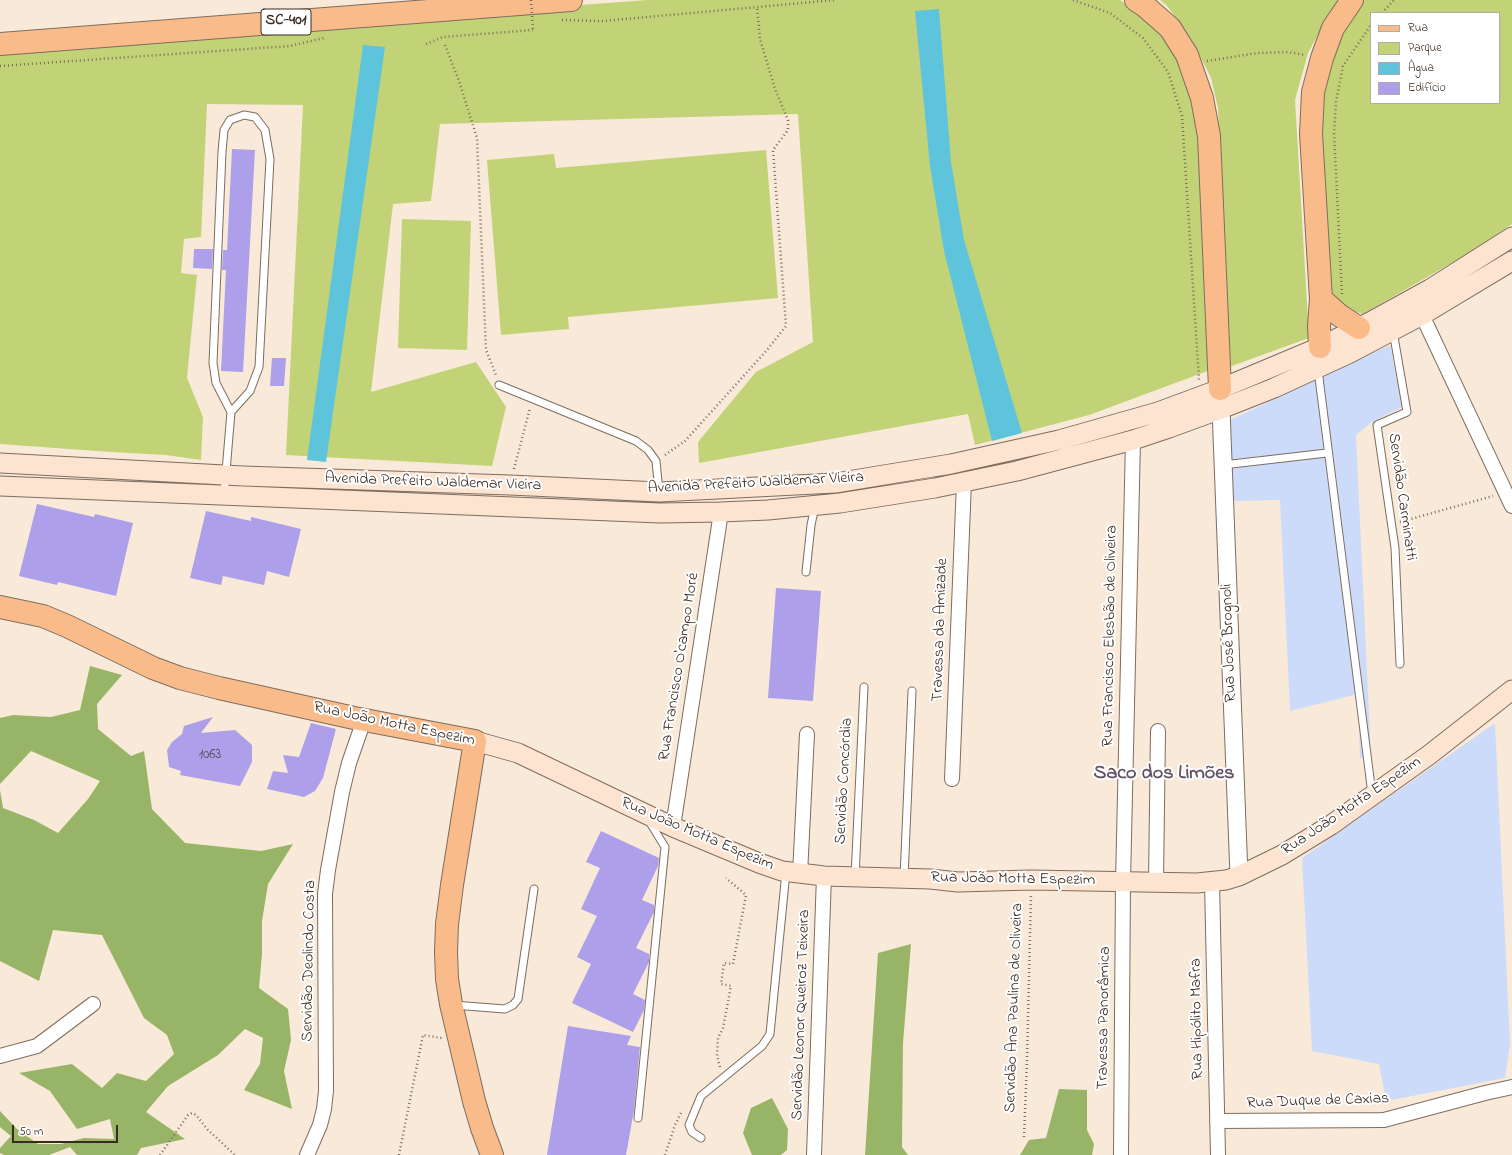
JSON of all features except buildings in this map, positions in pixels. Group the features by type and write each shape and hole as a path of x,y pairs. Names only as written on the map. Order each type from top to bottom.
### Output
{"main road":[{"name":"SC-401","path":"0,44 571,0"},
{"path":"1136,0 1170,28 1187,55 1202,98 1210,136 1221,399"},
{"path":"1352,0 1333,28 1322,58 1313,92 1311,134 1332,300 1340,315 1359,328"},
{"name":"Avenida Prefeito Waldemar Vieira","path":"0,486 617,512 721,512 810,506 935,488 1017,471 1132,440 1221,399 1359,328 1430,289 1512,238"},
{"path":"1479,259 1490,275"},
{"name":"Avenida Prefeito Waldemar Vieira","path":"0,462 234,476 510,485 659,492 835,483 924,469 1059,440 1158,412 1221,399 1318,369 1422,315 1512,261"},
{"path":"1318,369 1320,348 1319,326 1332,300"},
{"path":"233,495 234,476"},
{"path":"803,485 810,506"},
{"name":"Rua João Motta Espezim","path":"0,607 43,616 67,626 153,668 180,678 364,720 475,741 518,753 673,827 759,864 793,873 824,876 930,879 958,882 1031,880 1212,882 1239,876 1282,855 1331,825 1429,755 1512,690"},
{"path":"475,741 460,827 447,924 447,979 451,1004 474,1101 492,1155"}],"street":[{"path":"1422,315 1512,506"},
{"name":"Rua José Brognoli","path":"1221,399 1239,876"},
{"name":"Rua Francisco Elesbão de Oliveira","path":"1123,882 1132,440"},
{"name":"Travessa da Amizade","path":"952,779 964,482"},
{"name":"Rua Francisco O'campo Moré","path":"673,827 721,512"},
{"name":"Servidão Deolindo Costa","path":"307,1155 320,1125 326,1091 325,894 328,870 342,792 364,720"},
{"path":"1156,882 1158,731"},
{"path":"793,873 806,734"},
{"name":"Servidão Leonor Queiroz Teixeira","path":"814,1155 824,876"},
{"name":"Travessa Panorâmica","path":"1121,1155 1123,882"},
{"name":"Rua Hipólito Mafra","path":"1212,882 1218,1155"},
{"path":"0,1056 37,1046 93,1004"},
{"name":"Rua Duque de Caxias","path":"1217,1121 1384,1120 1512,1087"}],"lane":[{"path":"231,412 250,392 259,367 270,159 265,130 255,117 244,115 230,120 224,130 213,363 216,383 231,412 234,476"},
{"name":"Servidão Carminatti","path":"1393,331 1407,412 1377,425 1397,575 1400,664"},
{"path":"1318,369 1327,453 1372,796"},
{"path":"500,385 636,441 648,450 656,462 659,492"},
{"path":"1223,466 1327,453"},
{"path":"806,572 811,525 810,506"},
{"name":"Servidão Concórdia","path":"855,877 864,687"},
{"path":"904,878 912,691"},
{"path":"638,1118 665,847 645,814"},
{"path":"701,1138 692,1132 689,1125 701,1096 762,1046 770,1034 793,873"},
{"path":"451,1004 505,1009 513,1005 518,999 534,889"}],"path":[{"path":"426,44 443,37 533,30 531,0"},
{"path":"603,21 835,0"},
{"path":"1073,0 1110,13 1143,38 1168,72 1182,116 1199,381"},
{"path":"1383,12 1394,0"},
{"path":"656,462 685,441 767,350 786,326 773,150 788,130 788,120 775,89 760,38 757,7"},
{"path":"1332,300 1334,133 1336,102 1343,66 1370,26"},
{"path":"0,66 290,46 329,37"},
{"path":"445,45 460,81 477,138 486,350 500,385"},
{"path":"1205,61 1257,53 1288,52 1307,55"},
{"path":"510,485 532,398"},
{"path":"1391,524 1505,492"},
{"path":"719,1073 721,1065 717,1056 718,1038 723,1028 732,986 720,984 724,963 733,964 746,895 726,878"},
{"name":"Servidão Ana Paulina de Oliveira","path":"1024,1137 1031,880"},
{"path":"399,1155 423,1035 460,1042"},
{"path":"665,1155 682,1111"},
{"path":"160,1155 188,1115 192,1113 196,1115 208,1130 235,1155"}],"shaded area":[{"path":"1390,345 1402,407 1372,422 1356,435 1371,757 1360,758 1358,694 1290,711 1280,500 1232,501 1230,420"},
{"path":"1495,723 1510,1044 1505,1078 1386,1101 1379,1064 1312,1051 1302,858"}],"green space":[{"path":"648,0 1120,0 1145,17 1167,39 1187,75 1200,123 1213,369 1089,415 975,445 968,414 699,463 698,442 756,372 813,342 798,114 440,124 431,201 393,204 371,392 476,362 506,407 492,466 286,455 303,105 207,104 201,237 184,239 181,273 197,275 187,378 203,417 201,460 166,455 0,444 0,48"},
{"path":"1160,0 1340,0 1332,9 1308,53 1295,100 1309,338 1229,367 1218,108 1211,78 1192,40 1168,7"},
{"path":"1362,0 1512,0 1512,224 1479,247 1363,314 1334,305 1325,290 1318,112 1338,38"},
{"path":"766,150 778,298 568,317 569,329 501,335 487,160 554,154 556,168"},
{"path":"402,219 471,221 467,350 398,348"},
{"path":"90,666 122,675 97,704 98,729 131,756 144,751 152,809 185,843 261,851 293,844 268,884 262,921 262,954 259,988 288,1009 291,1040 284,1071 292,1109 244,1090 260,1064 263,1038 245,1029 218,1055 168,1086 146,1112 185,1139 141,1148 137,1155 77,1155 70,1147 49,1155 4,1155 0,1153 0,1148 11,1136 0,1127 0,1111 17,1129 38,1144 61,1144 84,1138 114,1139 110,1119 77,1129 50,1091 19,1073 72,1064 102,1088 117,1073 146,1081 174,1054 167,1035 144,1018 102,935 53,930 39,981 0,961 0,790 3,808 34,820 58,833 88,799 100,781 31,751 0,784 0,718 13,715 51,717 80,710"},
{"path":"911,944 903,1043 902,1147 908,1155 865,1155 878,953"},
{"path":"1059,1089 1087,1090 1087,1130 1094,1144 1092,1155 1020,1155 1029,1140 1046,1138"},
{"path":"772,1098 788,1129 787,1150 781,1155 752,1155 743,1133 751,1108"}],"water":[{"path":"939,9 951,162 964,240 1022,433 992,441 944,251 930,166 915,11"},
{"path":"363,45 385,47 326,462 307,460"}],"district":[{"name":"Saco dos Limões","path":"1164,775"}]}
